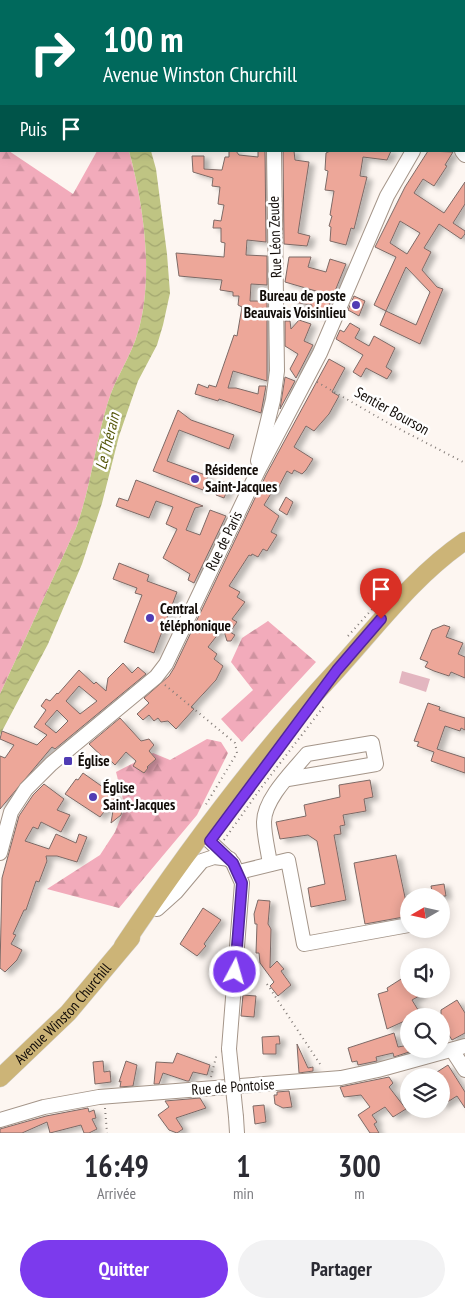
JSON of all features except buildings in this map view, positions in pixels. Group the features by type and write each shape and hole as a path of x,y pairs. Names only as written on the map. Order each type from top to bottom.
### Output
{"main road":[{"name":"Avenue Winston Churchill","path":"123,946 157,909 211,841 337,670 410,588 445,556 465,541"},
{"name":"Avenue Winston Churchill","path":"0,1078 68,1013 211,841"}],"street":[{"name":"Rue Léon Zeude","path":"258,471 277,371 274,152"},
{"name":"Rue de Paris","path":"0,854 14,806 33,782 156,677 169,659 258,471 308,377 385,201 411,152"},
{"path":"270,864 264,822 265,811 270,801 307,754 372,743 376,764 288,779"},
{"path":"211,841 230,859 239,872 242,898 223,1051 236,1117 237,1133"},
{"path":"157,909 176,892 202,861 214,857 230,859"},
{"path":"239,872 288,860 304,944 400,927"},
{"path":"458,1048 465,1070"},
{"name":"Rue de Pontoise","path":"0,1120 44,1107 105,1097 330,1080 378,1070 458,1048"}],"path":[{"name":"Sentier Bourson","path":"308,377 388,423 465,463"},
{"path":"156,677 235,743 237,753 204,808"},
{"path":"211,841 261,788 326,704"},
{"path":"267,984 330,1080"},
{"path":"211,1078 223,1051"},
{"path":"105,1097 108,1133"}],"shaded area":[{"path":"402,671 430,679 426,692 399,683"}],"green space":[{"path":"0,152 10,152 73,194 96,152 129,152 139,195 145,242 145,289 143,311 138,332 108,402 86,497 76,528 0,694"},
{"path":"268,621 316,662 242,742 221,719 253,690 231,662 242,638"},
{"path":"207,739 221,742 228,753 197,815 119,908 47,889 100,855 115,832 125,807 116,772 153,753 170,760"}],"water":[{"name":"Le Thérain","path":"129,152 151,152 156,169 170,293 163,325 157,345 138,381 119,436 102,503 82,564 48,644 0,735 0,694 76,528 108,402 135,341 143,311 146,266 145,242 143,218"}],"place":[{"name":"Bureau de poste Beauvais Voisinlieu","path":"356,305"},
{"name":"Résidence Saint-Jacques","path":"195,479"},
{"name":"Central téléphonique","path":"150,618"},
{"name":"Église","path":"68,761"},
{"name":"Église Saint-Jacques","path":"93,797"}],"route":[{"path":"235,972 242,908 242,883 239,872 233,863 210,841 337,670 381,619"}]}
